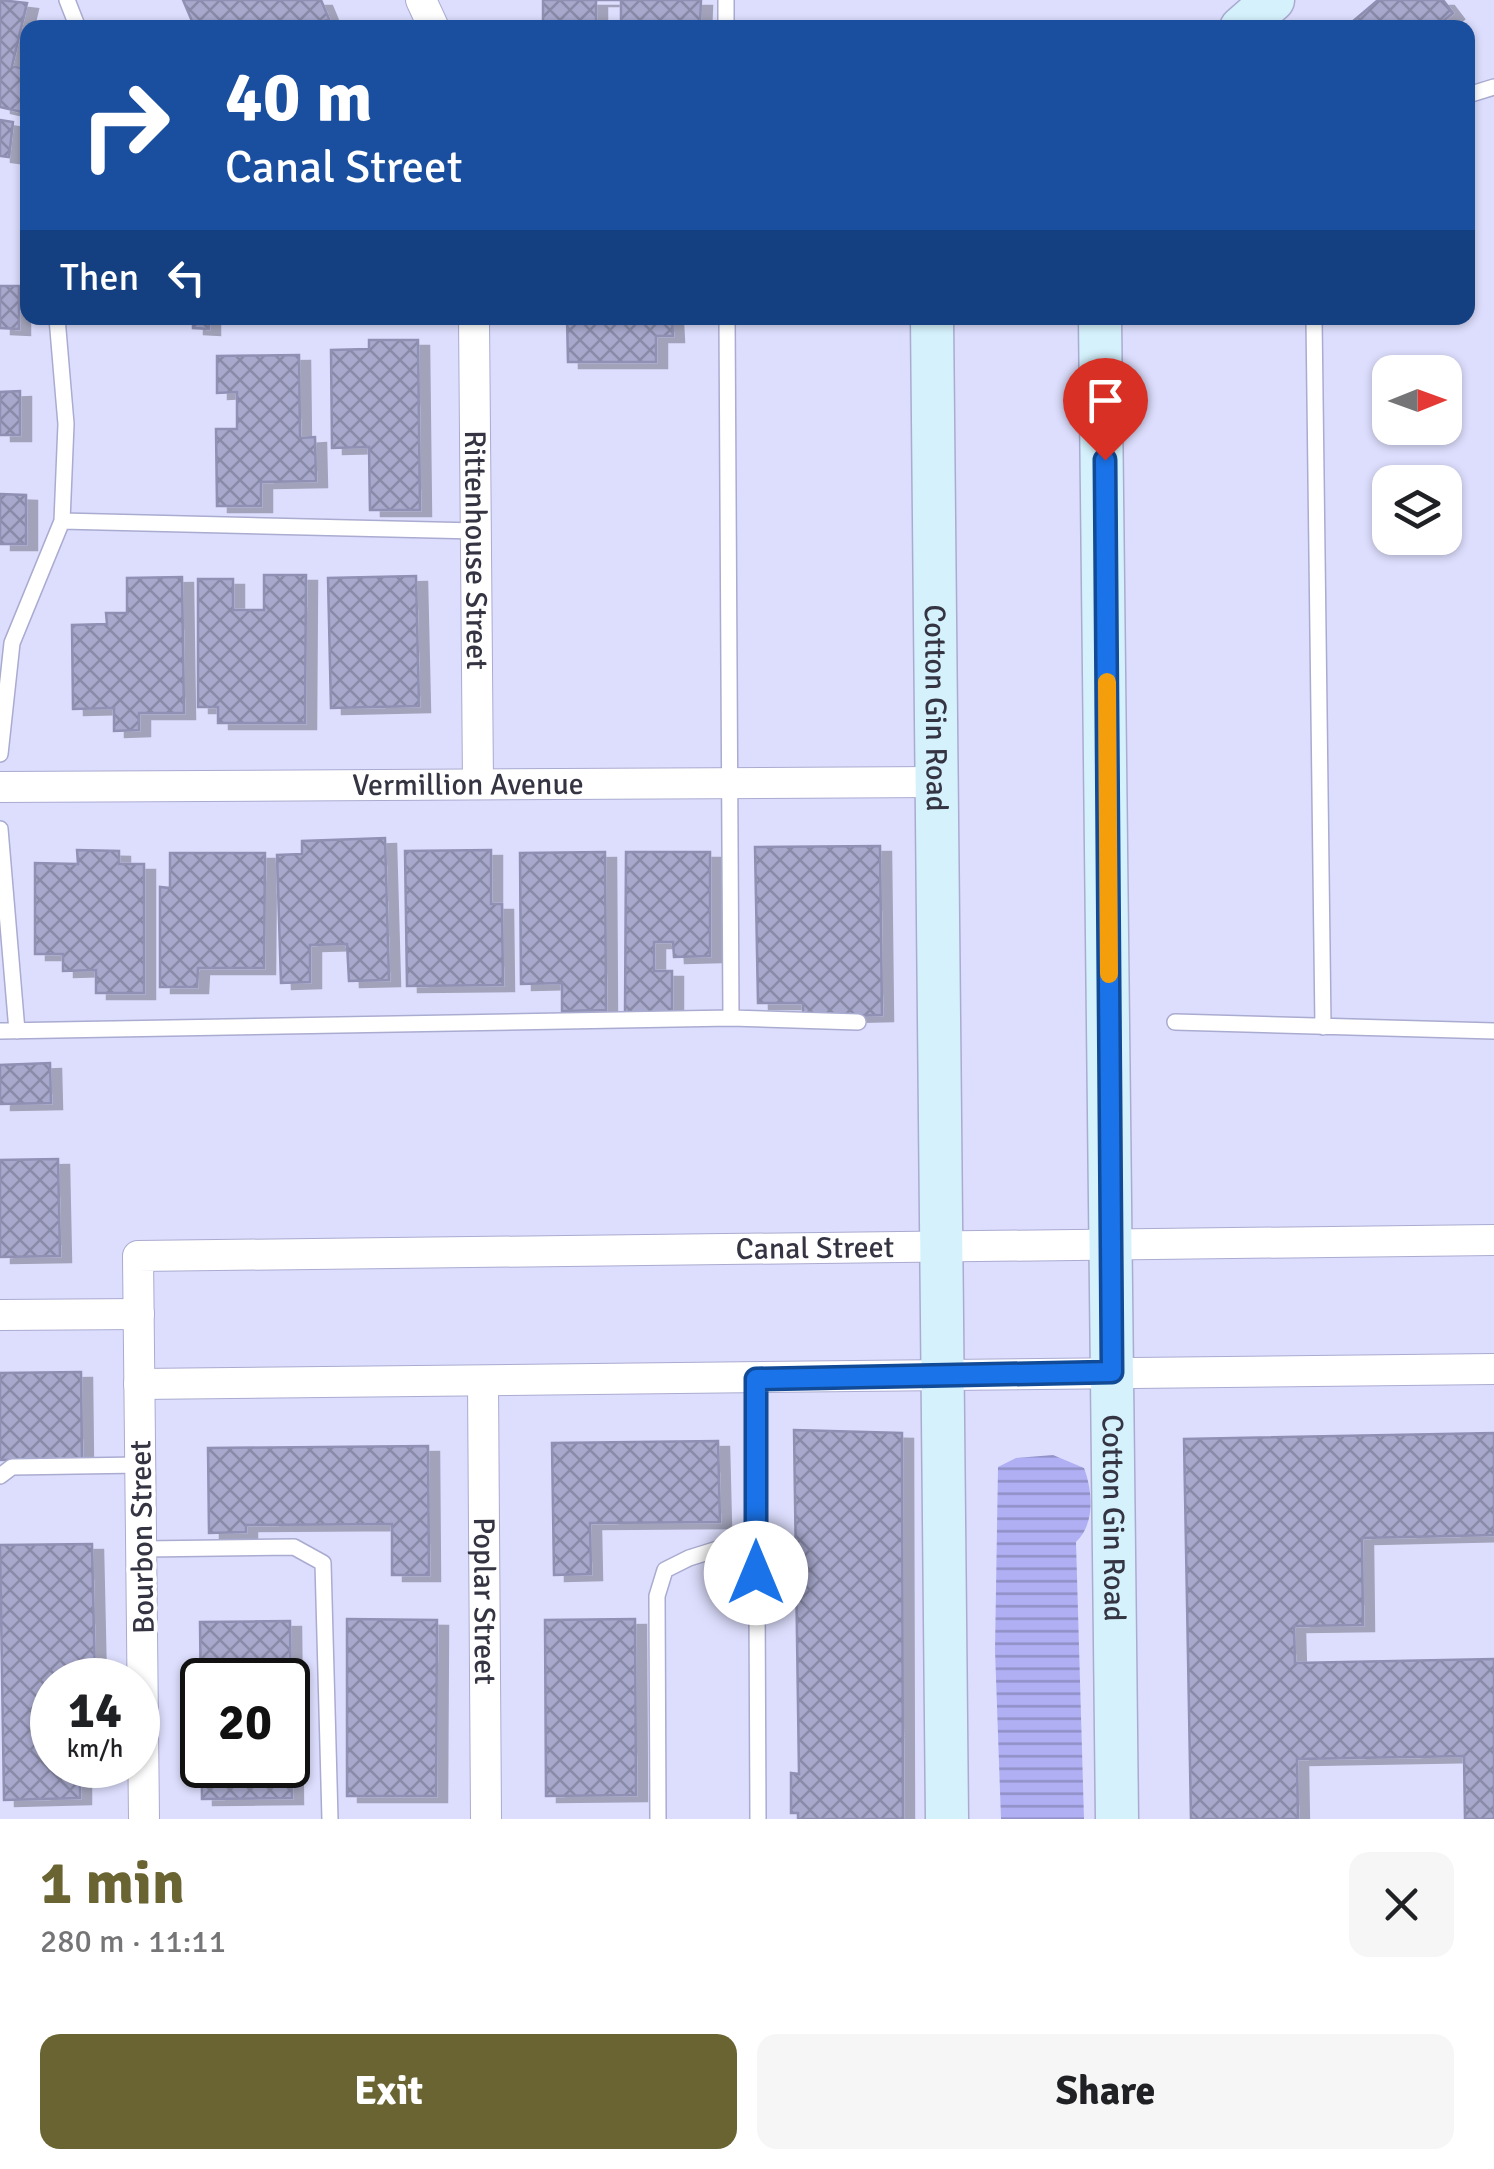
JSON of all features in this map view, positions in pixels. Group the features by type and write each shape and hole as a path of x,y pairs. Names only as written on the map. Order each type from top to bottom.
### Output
{"street":[{"path":"1250,20 1273,0"},
{"name":"Rittenhouse Street","path":"474,325 478,784"},
{"name":"Cotton Gin Road","path":"932,325 947,1819"},
{"name":"Cotton Gin Road","path":"1100,325 1116,1819"},
{"name":"Vermillion Avenue","path":"0,788 936,782"},
{"name":"Canal Street","path":"138,1256 1494,1240"},
{"name":"Bourbon Street","path":"138,1256 144,1819"},
{"path":"0,1315 139,1314"},
{"path":"139,1384 1494,1369"},
{"name":"Poplar Street","path":"483,1381 486,1819"}],"lane":[{"path":"0,754 12,644 62,521 66,424 58,325"},
{"path":"728,325 731,1018"},
{"path":"1314,325 1323,1026"},
{"path":"62,521 476,531"},
{"path":"0,828 18,1031"},
{"path":"0,1031 731,1018 858,1022"},
{"path":"1175,1022 1494,1031"},
{"path":"756,1379 758,1819"},
{"path":"0,1476 12,1466 140,1465"},
{"path":"658,1819 657,1596 665,1570 689,1558 756,1538"},
{"path":"144,1549 294,1548 324,1562 330,1819"}],"water":[{"path":"1053,1455 1084,1468 1090,1497 1087,1526 1076,1542 1084,1819 1001,1819 995,1650 998,1467 1016,1458"}],"building":[{"path":"0,0 27,3 12,66 20,68 20,112 0,107"},
{"path":"183,0 321,0 329,19 327,20 192,20"},
{"path":"543,0 596,0 596,20 543,20"},
{"path":"621,0 701,0 700,20 621,20"},
{"path":"1378,0 1443,0 1453,13 1445,20 1354,20"},
{"path":"0,120 13,122 9,157 0,156"},
{"path":"0,286 19,286 19,329 0,328"},
{"path":"567,325 672,325 673,336 656,336 656,362 568,362"},
{"path":"369,340 418,340 420,510 370,510 369,447 332,448 331,350 369,349"},
{"path":"299,355 300,438 315,437 316,481 261,482 261,506 217,506 216,429 237,429 237,392 217,393 217,356"},
{"path":"20,391 20,435 0,435 0,392"},
{"path":"0,494 26,495 26,544 0,544"},
{"path":"264,575 306,575 305,723 218,723 218,707 198,707 198,579 233,579 233,610 264,610"},
{"path":"416,576 419,706 331,708 328,578"},
{"path":"182,577 184,713 139,713 139,730 114,731 114,708 73,709 72,625 107,624 106,613 127,613 127,578"},
{"path":"385,838 389,980 349,981 347,944 310,945 310,982 281,983 277,855 302,854 302,841"},
{"path":"880,846 882,1015 803,1017 803,1003 758,1003 755,847"},
{"path":"77,850 119,851 119,864 144,864 144,993 96,993 96,970 63,971 63,954 35,954 35,863 78,864"},
{"path":"491,850 491,904 502,904 503,985 407,986 405,851"},
{"path":"605,852 606,1010 562,1011 562,983 521,984 520,853"},
{"path":"626,852 710,852 710,956 674,957 673,942 654,942 654,971 672,971 672,1013 625,1013"},
{"path":"170,853 265,853 264,968 198,968 197,987 160,987 160,887 170,888"},
{"path":"50,1063 51,1103 0,1104 0,1065"},
{"path":"58,1159 60,1256 0,1257 0,1160"},
{"path":"81,1372 82,1459 0,1460 0,1373"},
{"path":"794,1430 902,1433 903,1819 798,1819 798,1813 791,1813 791,1773 799,1774"},
{"path":"1494,1433 1494,1535 1362,1538 1363,1625 1294,1626 1295,1663 1494,1659 1494,1819 1465,1819 1464,1756 1297,1759 1298,1819 1191,1819 1184,1439"},
{"path":"718,1441 720,1522 590,1523 591,1574 554,1575 552,1443"},
{"path":"428,1446 429,1575 392,1575 392,1524 246,1525 246,1532 209,1533 208,1448"},
{"path":"92,1544 95,1658 30,1658 30,1788 80,1788 80,1798 4,1800 0,1545"},
{"path":"347,1619 437,1620 436,1796 347,1796"},
{"path":"635,1619 636,1795 546,1796 545,1620"},
{"path":"290,1621 290,1658 200,1658 200,1622"},
{"path":"202,1788 292,1788 292,1798 202,1799"}],"slow traffic":[{"path":"1107,682 1109,974"}],"route":[{"path":"756,1573 756,1379 1112,1372 1105,460"}]}
